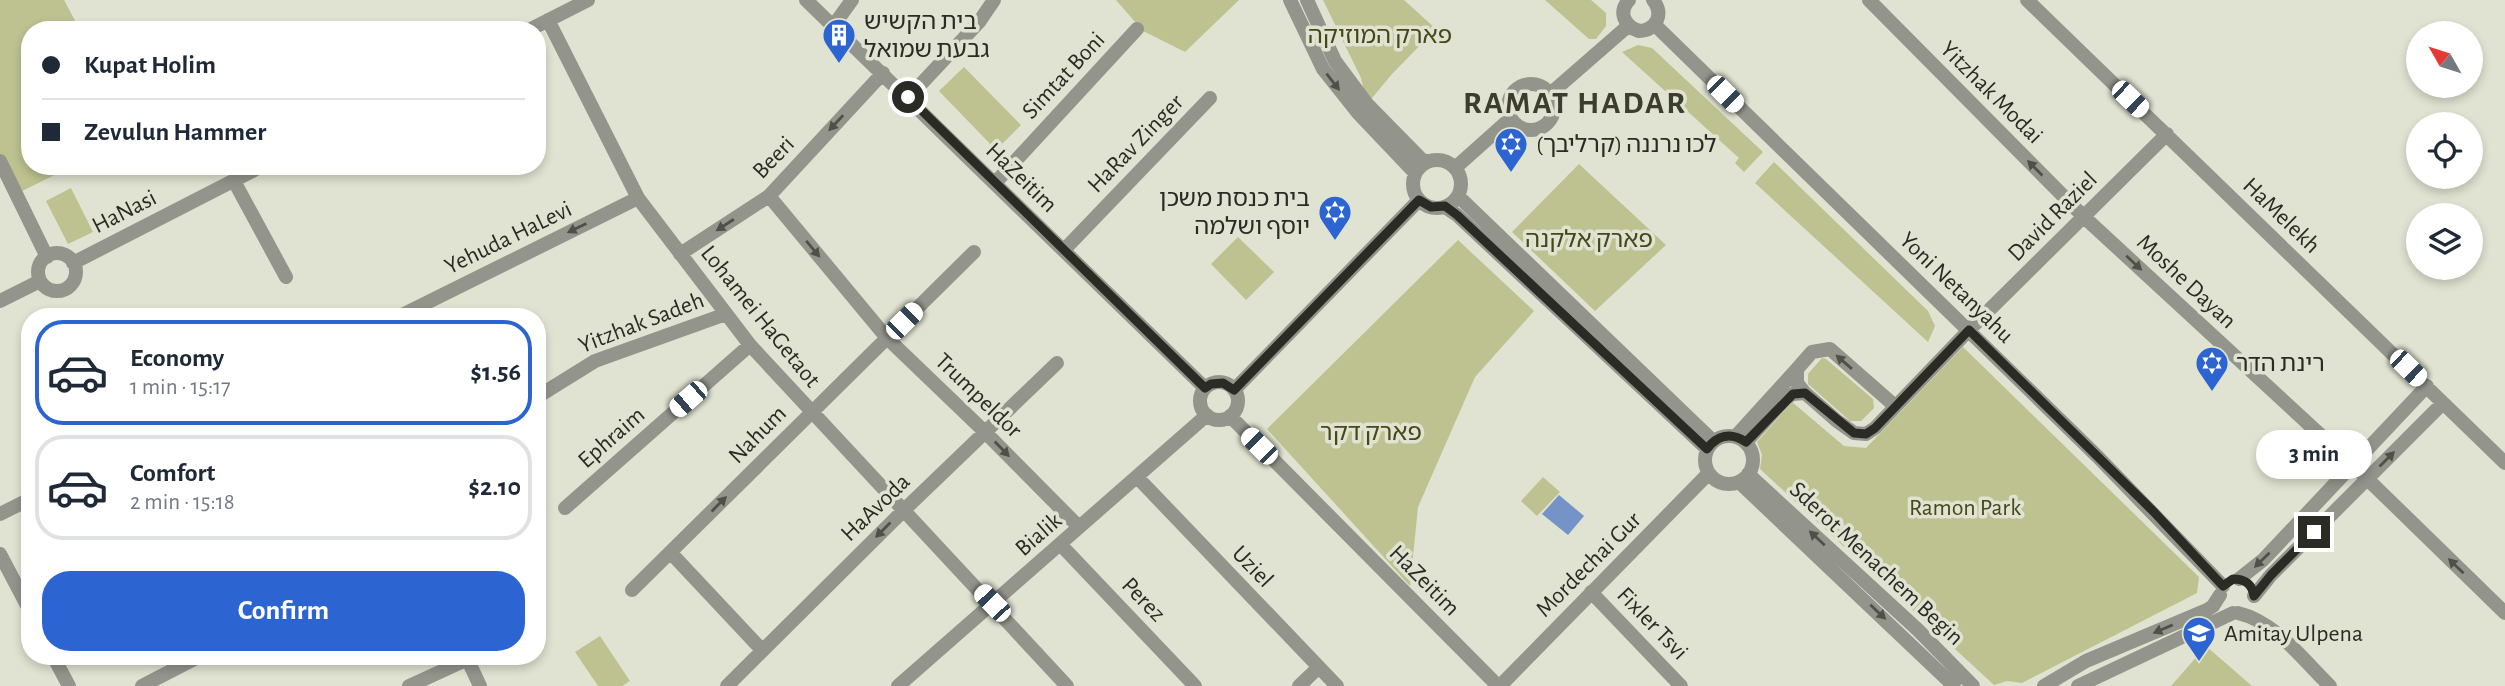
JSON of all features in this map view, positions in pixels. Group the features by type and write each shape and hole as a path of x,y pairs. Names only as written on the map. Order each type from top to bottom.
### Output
{"street":[{"path":"548,20 588,0"},
{"name":"HaZeitim","path":"806,0 1205,388"},
{"path":"834,25 852,0"},
{"path":"908,97 979,22 994,0"},
{"path":"1290,0 1324,69 1358,113 1415,173"},
{"path":"1307,0 1335,61 1367,104 1421,159 1427,162 1442,160 1455,168 1461,182 1458,196 1445,206 1431,207 1419,200 1412,187 1415,173 1427,162"},
{"path":"1629,0 1623,10 1628,26 1639,31 1645,31 1655,25 1659,13 1655,1"},
{"name":"Yitzhak Modai","path":"1869,0 2084,217"},
{"name":"HaMelekh","path":"2027,0 2505,463"},
{"name":"Lohamei HaGetaot","path":"548,20 638,198 750,345 1067,686"},
{"name":"Yoni Netanyahu","path":"1655,25 2153,511 2221,591"},
{"path":"1550,94 1628,26"},
{"name":"Simtat Boni","path":"995,183 1137,29"},
{"name":"Beeri","path":"680,254 769,196 883,73"},
{"path":"1534,84 1550,94 1554,114 1545,125 1530,130 1516,125 1511,118 1508,104 1514,91 1534,84"},
{"name":"HaRav Zinger","path":"1064,250 1210,98"},
{"path":"1455,168 1511,118"},
{"name":"David Raziel","path":"1969,330 2167,134"},
{"path":"0,161 47,257"},
{"name":"HaNasi","path":"73,263 245,175"},
{"path":"234,181 286,276"},
{"name":"Trumpeldor","path":"769,196 887,338 1079,527"},
{"path":"1458,196 1710,445"},
{"name":"Yehuda HaLevi","path":"416,308 638,198"},
{"path":"1234,390 1419,200"},
{"path":"1445,206 1710,445"},
{"name":"Moshe Dayan","path":"2084,217 2353,465 2505,613"},
{"name":"Nahum","path":"632,590 974,252"},
{"path":"63,255 73,263 75,276 68,288 52,291 40,281 38,270 47,257 63,255"},
{"path":"0,301 40,281"},
{"name":"Yitzhak Sadeh","path":"546,391 595,361 726,314"},
{"path":"1797,369 1797,383 1805,393 1854,433 1866,434 1875,428 1969,330"},
{"name":"Ephraim","path":"565,508 750,345"},
{"path":"1741,439 1812,352 1830,349 1895,406"},
{"name":"HaAvoda","path":"727,686 1057,363"},
{"path":"1223,383 1234,390 1237,407 1230,416 1218,420 1203,411 1200,399 1205,388 1211,384 1223,383"},
{"path":"2239,579 2263,560 2427,386"},
{"path":"1741,439 1786,398 1805,393"},
{"path":"2078,686 2248,609 2271,575 2443,403"},
{"name":"Bialik","path":"898,686 1207,415"},
{"name":"HaZeitim","path":"1230,416 1499,686"},
{"path":"1720,437 1741,439 1750,448 1753,461 1744,478 1732,484 1719,482 1709,474 1705,466 1710,445 1720,437"},
{"name":"Mordechai Gur","path":"1499,686 1709,474"},
{"name":"Uziel","path":"1137,477 1337,686"},
{"name":"Sderot Menachem Begin","path":"1744,478 1954,686"},
{"name":"Sderot Menachem Begin","path":"1744,478 1918,630 1973,686"},
{"path":"0,514 21,504"},
{"name":"Perez","path":"1060,544 1195,686"},
{"path":"670,552 762,650"},
{"path":"0,554 21,594"},
{"path":"2044,686 2086,661 2207,610 2233,579 2248,583 2273,630"},
{"path":"2221,591 2225,608 2260,620 2330,686"},
{"name":"Fixler Tsvi","path":"1591,592 1681,686"},
{"path":"58,665 69,686"},
{"path":"142,686 169,665"},
{"path":"409,686 452,665"},
{"path":"470,665 480,686"},
{"path":"1299,686 1319,667"}],"green space":[{"path":"0,0 64,0 75,21 21,21 21,175 55,175 16,194 0,161"},
{"path":"1116,0 1239,0 1185,52 1143,31"},
{"name":"פארק המוזיקה","path":"1323,0 1404,0 1436,29 1367,104 1361,78"},
{"path":"1545,0 1591,0 1606,13 1606,26 1596,39 1589,39"},
{"path":"1638,45 1652,48 1763,152 1744,172 1735,163 1739,158 1622,52"},
{"path":"964,67 1021,125 996,150 939,91"},
{"path":"1774,162 1928,311 1935,326 1928,342 1755,183"},
{"name":"פארק אלקנה","path":"1579,164 1666,245 1595,311 1512,232"},
{"path":"71,188 93,232 68,244 46,201"},
{"path":"1238,237 1274,272 1246,300 1211,264"},
{"name":"פארק דקר","path":"1458,240 1534,311 1475,377 1418,507 1410,586 1267,429"},
{"name":"Ramon Park","path":"1963,347 2199,577 2197,593 2022,683 2007,681 1994,685 1760,469 1762,455 1757,442 1792,402 1844,446 1866,448"},
{"path":"1822,358 1873,399 1874,408 1861,421 1850,421 1808,384 1808,374"},
{"path":"1543,477 1560,492 1537,516 1521,501"},
{"path":"600,636 630,681 622,686 598,686 575,652"},
{"path":"2206,646 2252,686 2171,686"}],"water":[{"path":"1559,495 1584,516 1568,535 1542,514"}],"place":[{"name":"בית הקשיש גבעת שמואל","path":"839,65"},
{"name":"לכו נרננה (קרליבך)","path":"1511,174"},
{"name":"בית כנסת משכן יוסף ושלמה","path":"1335,242"},
{"name":"רינת הדר","path":"2212,393"},
{"name":"Amitay Ulpena","path":"2199,663"}],"district":[{"name":"RAMAT HADAR","path":"1575,102"}],"route":[{"path":"908,97 1205,388 1217,382 1229,385 1234,390 1419,200 1431,207 1445,206 1457,215 1707,449 1713,441 1728,435 1746,442 1786,398 1793,394 1805,393 1854,433 1866,434 1875,428 1969,330 2153,511 2223,586 2233,579 2244,580 2251,586 2254,596 2314,532"}]}
